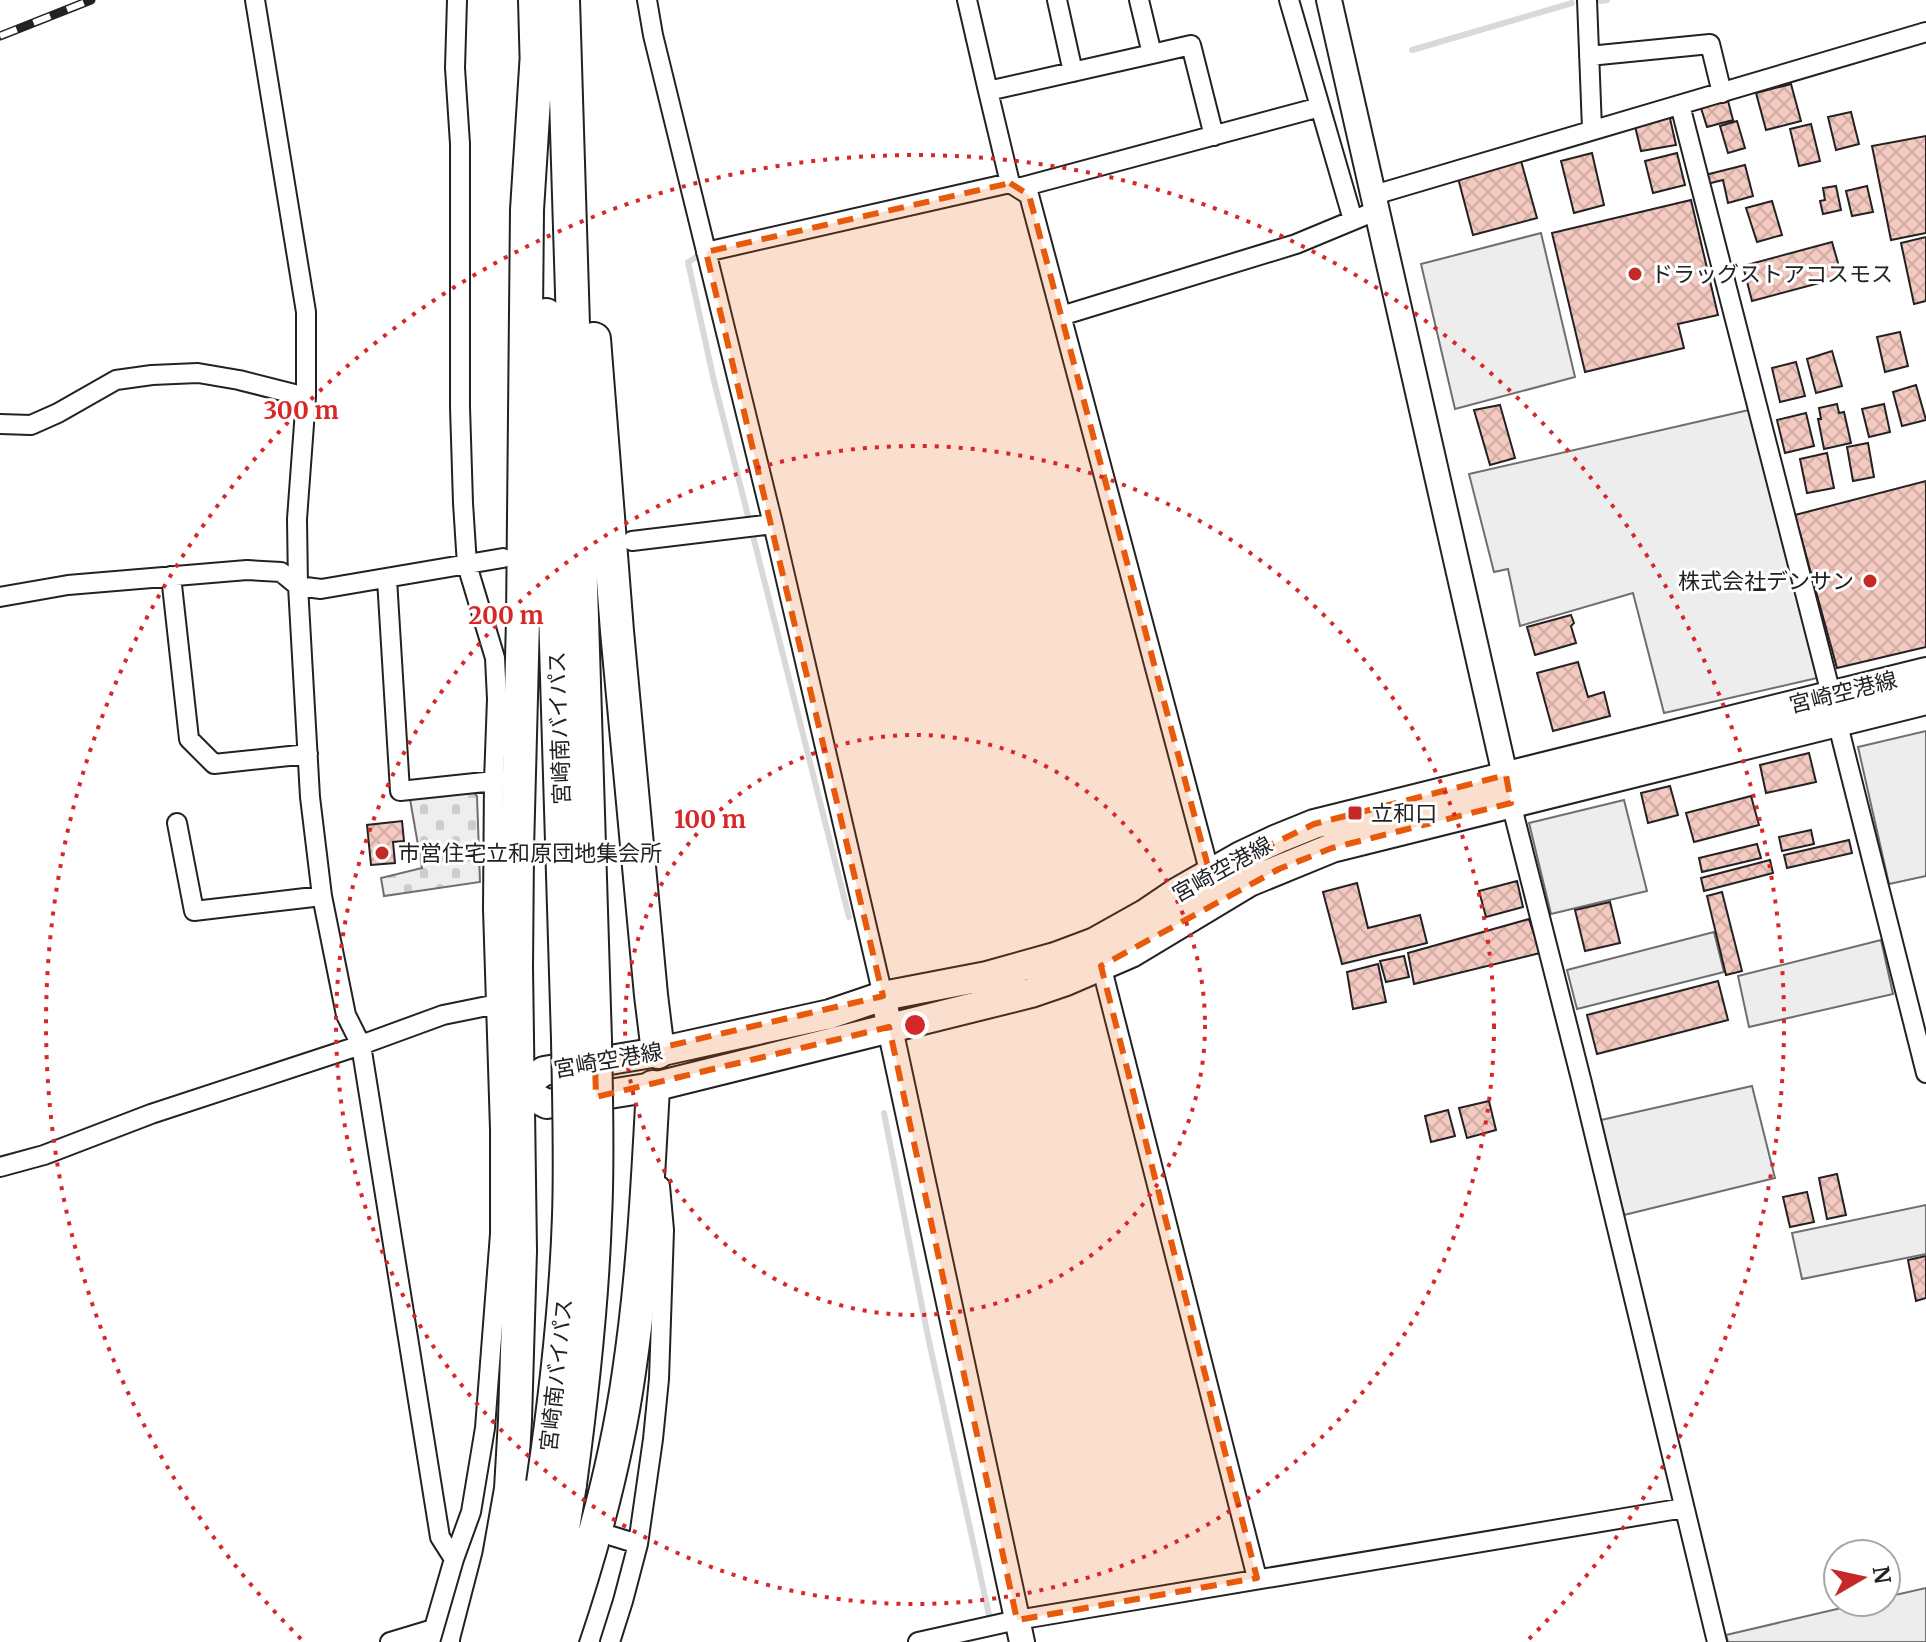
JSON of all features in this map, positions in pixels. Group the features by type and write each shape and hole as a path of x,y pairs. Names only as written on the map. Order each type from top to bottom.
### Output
{"highway":[{"name":"宮崎南バイパス","path":"535,0 552,471 581,1040"},
{"name":"宮崎南バイパス","path":"534,1642 562,1535 557,1483 556,1392 581,1040 568,150 563,0"},
{"path":"477,1642 499,1557 511,1489 515,1420 520,1251 516,865 523,620 527,210 537,52"},
{"path":"568,150 593,322 617,631 658,1052"},
{"path":"561,1642 584,1575 603,1503 629,1372 647,1195 653,1087"},
{"name":"宮崎南バイパス","path":"503,1642 557,1483"}],"main road":[{"name":"宮崎空港線","path":"1926,672 1314,824 1241,856 1176,893 1145,914 1098,954 1066,981 1031,993 653,1087 547,1104 518,1089 544,1071 658,1052 830,1014 883,996 1000,973 1055,957 1098,954 1131,953 1249,882 1332,848 1926,700"},
{"path":"704,1042 708,1073"}],"street":[{"path":"255,0 306,312 306,397 297,519 298,586 310,797 322,896 346,1015 361,1045 440,1537 454,1559"},
{"path":"390,1642 431,1636 471,1512 485,1428 500,1234 493,909 497,699 495,658 467,565 463,503 460,144 455,68 457,0"},
{"path":"647,0 883,996 1020,1631"},
{"path":"967,0 1014,185 1029,195 1210,874"},
{"path":"1057,0 1073,72"},
{"path":"1139,0 1152,54"},
{"path":"1289,0 1353,220"},
{"path":"1329,0 1511,803 1717,1642"},
{"path":"1587,0 1592,129"},
{"path":"1061,316 1296,244 1353,220 1376,202 1592,129 1926,32"},
{"path":"1589,56 1710,44 1722,93"},
{"path":"988,91 1191,45 1214,136"},
{"path":"1680,105 1831,694"},
{"path":"706,252 1014,185 1320,107"},
{"path":"0,424 31,425 116,380 152,375 198,373 306,397"},
{"path":"632,541 773,524"},
{"path":"0,597 68,585 247,570 281,572 298,586 321,589 503,558"},
{"path":"171,576 189,739 214,764 308,754"},
{"path":"387,579 400,791 494,781"},
{"path":"1837,721 1926,1073"},
{"path":"177,823 194,911 322,896"},
{"path":"1098,954 1257,1578"},
{"path":"0,1167 44,1155 151,1114 443,1015 497,1004"},
{"path":"610,1642 638,1544 659,1379 664,1230 653,1087"},
{"path":"918,1642 1020,1631 1257,1578 1684,1508"},
{"path":"471,1512 494,1515"},
{"path":"612,1536 638,1544"}],"highlighted area":[{"path":"1010,183 1029,195 1210,874 1314,824 1506,775 1511,803 1332,848 1279,869 1101,966 1257,1578 1017,1620 889,1027 596,1097 595,1063 883,996 706,252"}],"green space":[{"path":"471,790 477,796 480,882 384,896 381,878 422,868 410,799"}],"shaded area":[{"path":"1541,233 1575,377 1455,409 1421,264"},
{"path":"1749,410 1817,678 1664,713 1633,593 1520,626 1508,569 1494,572 1469,474"},
{"path":"1926,731 1926,876 1889,884 1858,747"},
{"path":"1624,800 1647,891 1551,914 1529,823"},
{"path":"1714,932 1724,972 1577,1009 1567,970"},
{"path":"1881,940 1893,994 1749,1027 1738,976"},
{"path":"1752,1086 1775,1178 1624,1215 1601,1120"},
{"path":"1926,1205 1926,1254 1802,1279 1792,1233"},
{"path":"1926,1588 1926,1642 1728,1642 1726,1635 1822,1613 1822,1618 1902,1618 1902,1593"}],"building":[{"path":"1791,84 1801,121 1766,130 1756,93"},
{"path":"1727,97 1733,120 1707,127 1700,105"},
{"path":"1851,112 1859,144 1836,150 1828,117"},
{"path":"1669,114 1676,145 1641,151 1634,122"},
{"path":"1737,121 1745,148 1728,153 1720,126"},
{"path":"1811,124 1820,161 1799,166 1790,129"},
{"path":"1926,136 1926,233 1891,240 1872,146"},
{"path":"1592,153 1604,205 1574,213 1561,161"},
{"path":"1677,153 1685,185 1653,193 1645,161"},
{"path":"1521,161 1537,218 1473,235 1458,178"},
{"path":"1745,165 1753,196 1728,203 1723,180 1707,184 1705,175"},
{"path":"1836,186 1841,210 1823,214 1820,201 1825,200 1823,188"},
{"path":"1867,186 1873,212 1852,216 1846,191"},
{"name":"ドラッグストアコスモス","path":"1691,200 1718,315 1678,324 1684,348 1585,372 1552,233"},
{"path":"1772,201 1782,235 1757,242 1746,208"},
{"path":"1926,237 1926,301 1914,304 1901,243"},
{"path":"1832,242 1842,277 1752,301 1743,266"},
{"path":"1900,332 1908,366 1885,372 1877,337"},
{"path":"1832,351 1842,386 1816,393 1807,359"},
{"path":"1796,362 1805,396 1780,402 1772,368"},
{"path":"1916,385 1926,420 1902,426 1893,392"},
{"path":"1837,404 1839,413 1844,412 1851,443 1824,449 1819,408"},
{"path":"1884,404 1890,432 1869,437 1862,409"},
{"path":"1500,405 1515,458 1490,465 1474,410"},
{"path":"1806,413 1814,446 1785,453 1777,420"},
{"path":"1868,443 1874,477 1853,481 1847,447"},
{"path":"1827,453 1834,488 1807,493 1800,459"},
{"name":"株式会社デンサン","path":"1926,481 1926,647 1837,668 1795,515"},
{"path":"1571,615 1576,643 1535,655 1527,627"},
{"path":"1578,662 1588,697 1604,692 1610,716 1553,731 1537,673"},
{"path":"1809,753 1816,782 1766,793 1760,765"},
{"path":"1670,786 1678,815 1648,823 1641,793"},
{"path":"1751,796 1759,825 1694,842 1686,813"},
{"name":"市営住宅立和原団地集会所","path":"402,821 404,841 393,842 395,863 371,865 367,825"},
{"path":"1811,830 1814,844 1782,851 1779,837"},
{"path":"1849,840 1852,853 1787,868 1784,855"},
{"path":"1757,844 1761,858 1702,872 1699,858"},
{"path":"1770,860 1773,873 1704,891 1701,878"},
{"path":"1517,881 1523,907 1486,917 1479,891"},
{"path":"1357,883 1368,928 1420,915 1427,943 1342,964 1323,892"},
{"path":"1722,892 1742,971 1726,975 1707,896"},
{"path":"1610,902 1620,943 1585,951 1575,910"},
{"path":"1529,919 1540,953 1414,984 1408,953"},
{"path":"1404,956 1409,977 1386,982 1380,961"},
{"path":"1378,964 1386,1002 1353,1009 1347,972"},
{"path":"1718,981 1728,1020 1597,1054 1587,1015"},
{"path":"1489,1101 1496,1130 1467,1138 1459,1108"},
{"path":"1448,1110 1455,1136 1431,1142 1425,1116"},
{"path":"1837,1174 1846,1215 1827,1219 1819,1178"},
{"path":"1807,1192 1814,1222 1790,1227 1783,1197"},
{"path":"1926,1256 1926,1298 1916,1301 1908,1260"}],"waterway":[{"path":"1601,1 1607,0"},
{"path":"1412,50 1572,3"},
{"path":"695,258 688,262 714,381 849,917"},
{"path":"884,1113 927,1332 991,1624"}],"railway":[{"path":"0,36 91,0"}],"place":[{"name":"ドラッグストアコスモス","path":"1635,274"},
{"name":"株式会社デンサン","path":"1870,581"},
{"name":"立和口","path":"1355,813"},
{"name":"市営住宅立和原団地集会所","path":"382,853"}]}
